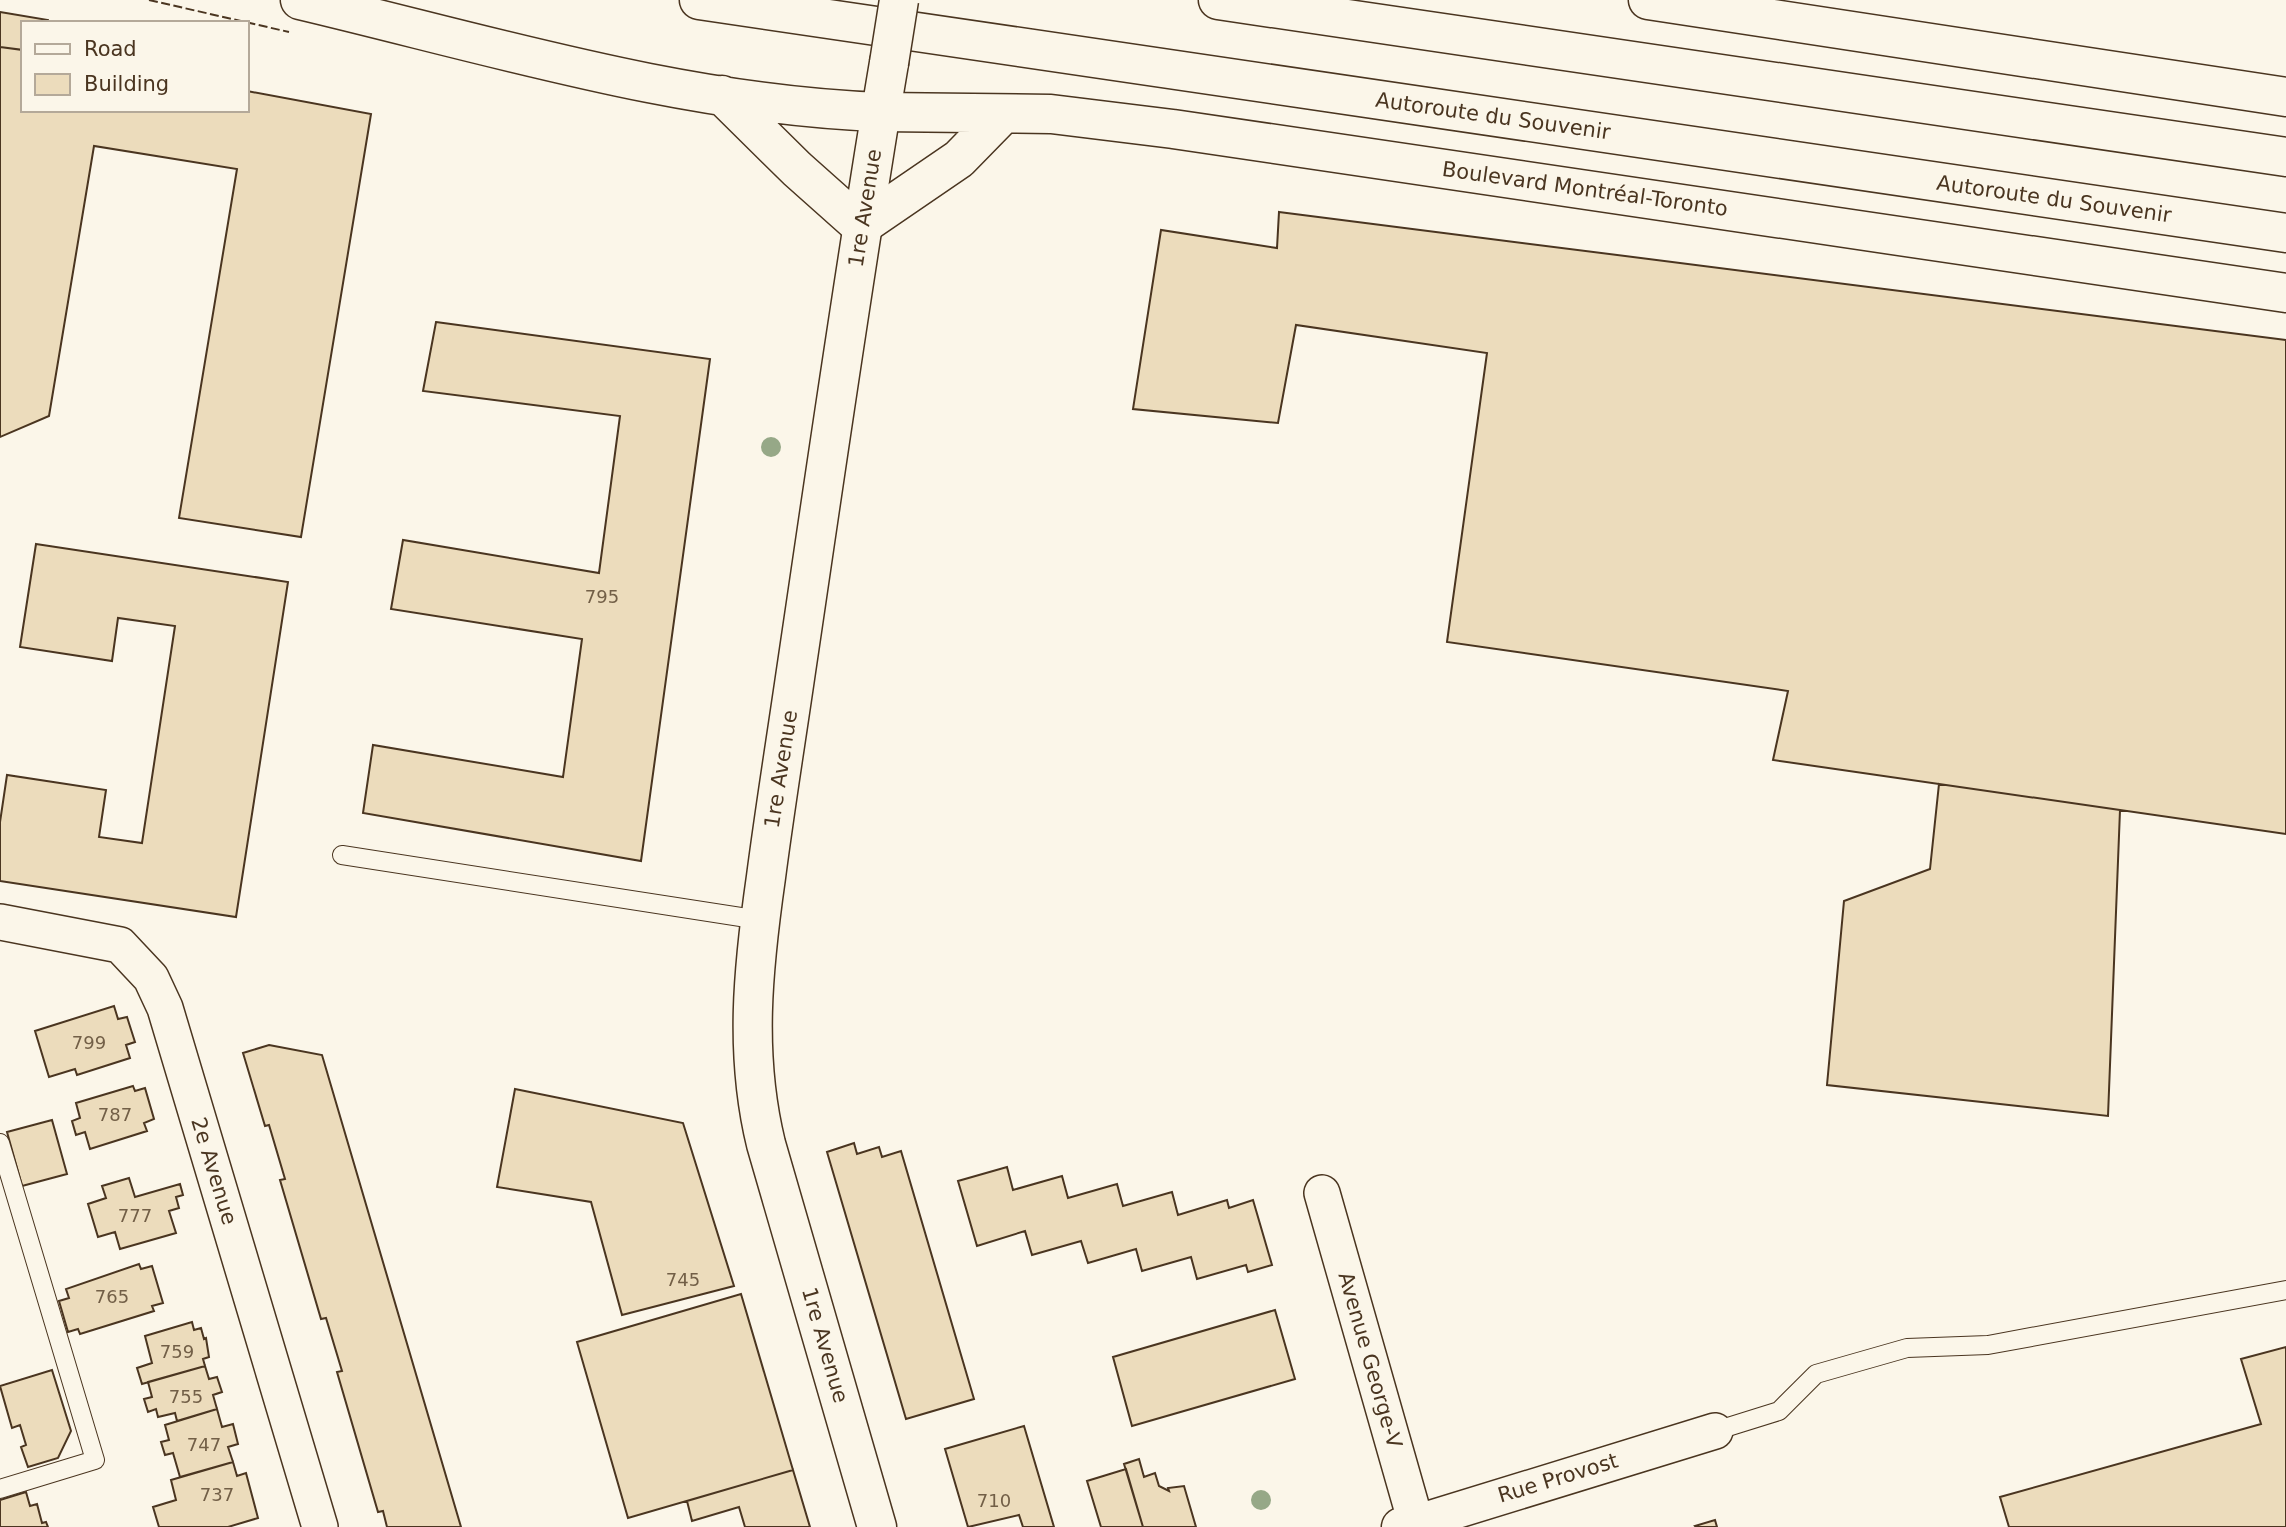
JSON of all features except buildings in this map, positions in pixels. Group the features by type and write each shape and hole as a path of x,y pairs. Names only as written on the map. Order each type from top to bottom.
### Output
{"main road":[{"name":"Boulevard Montréal-Toronto","path":"300,0 532,56 722,95 813,110 1071,116 2286,293"},
{"name":"Autoroute du Souvenir","path":"699,0 2286,233"},
{"name":"1re Avenue","path":"877,1527 760,1119 751,1021 753,969 760,920 861,226 899,0"},
{"path":"1218,0 2286,157"},
{"path":"1647,0 2286,97"},
{"path":"722,95 797,169 861,226 959,159 1003,114"}],"street":[{"name":"2e Avenue","path":"0,922 120,945 151,978 165,1008 320,1527"},
{"name":"Avenue George-V","path":"1322,1193 1411,1526"},
{"name":"Rue Provost","path":"1411,1526 1716,1431"}],"lane":[{"path":"342,855 760,920"},
{"path":"0,1143 94,1460 0,1489"},
{"path":"1716,1431 1779,1411 1816,1374 1907,1348 1988,1345 2286,1290"}],"fence":[{"path":"149,0 241,21"},
{"path":"248,23 289,32"}]}
